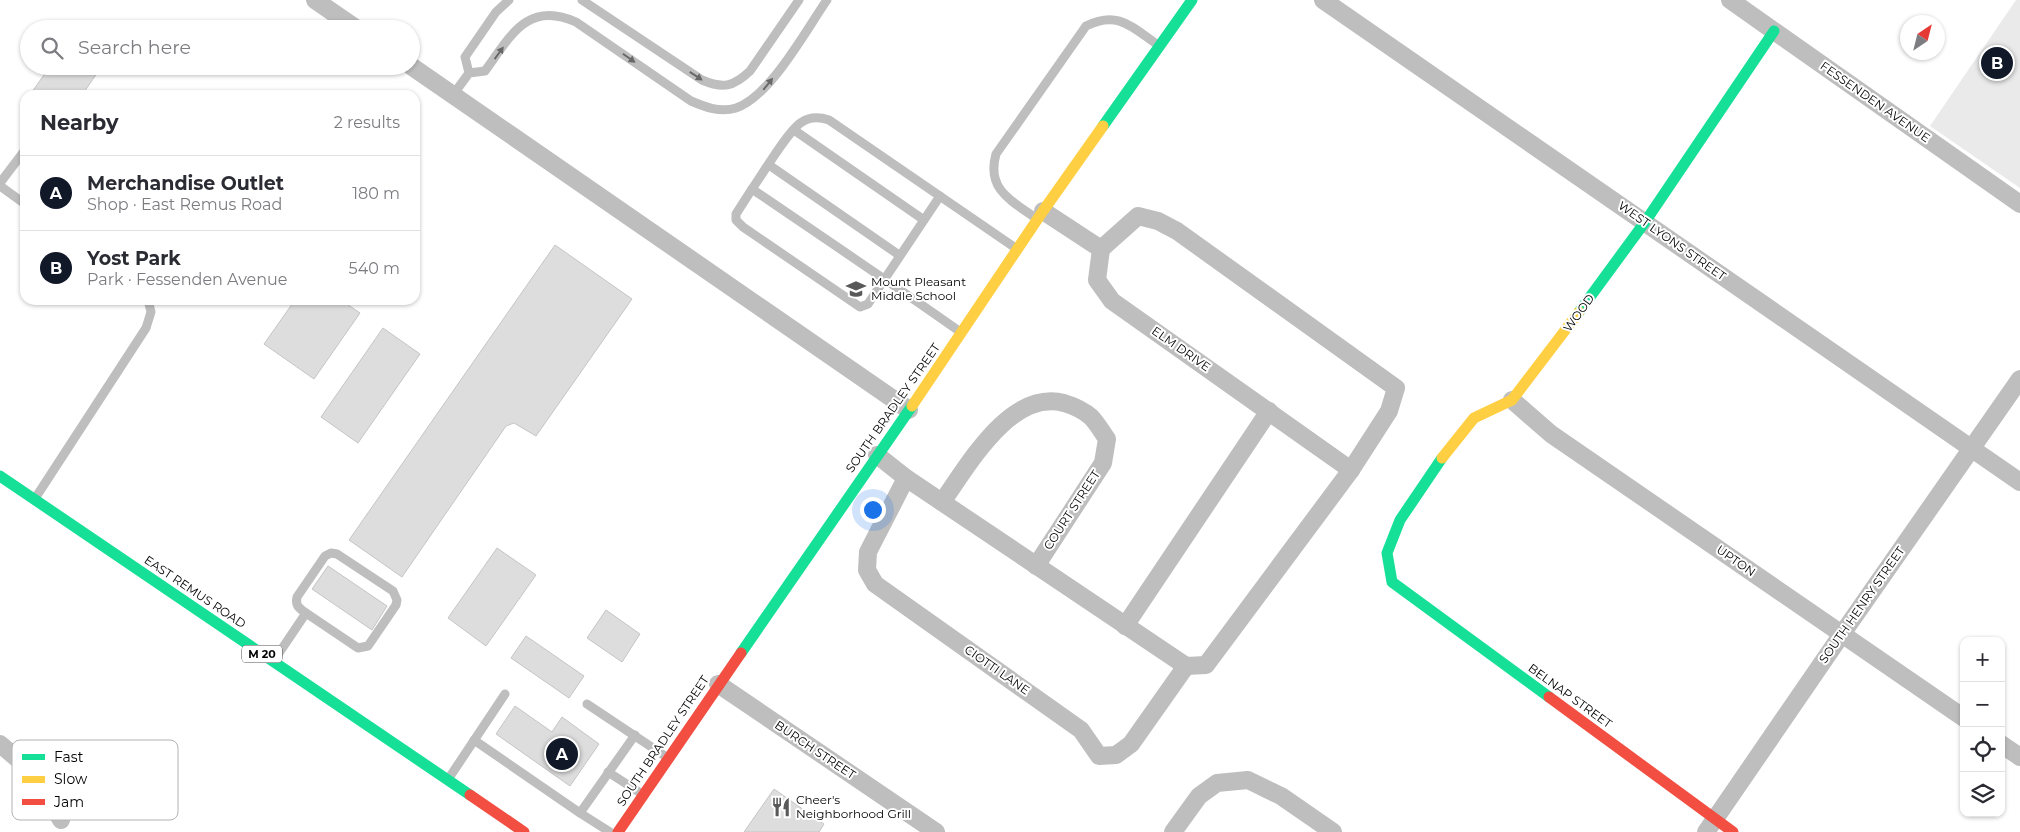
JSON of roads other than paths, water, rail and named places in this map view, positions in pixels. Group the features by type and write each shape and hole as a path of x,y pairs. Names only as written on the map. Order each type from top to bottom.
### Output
{"street":[{"path":"315,0 344,20"},
{"name":"SOUTH BRADLEY STREET","path":"618,832 718,684 909,410 1040,215 1192,0"},
{"name":"WEST LYONS STREET","path":"1323,0 2020,482"},
{"name":"FESSENDEN AVENUE","path":"1730,0 2020,204"},
{"name":"WOOD","path":"1392,582 1387,553 1400,520 1450,446 1474,418 1512,400 1547,356 1645,222 1774,31"},
{"path":"420,72 909,410"},
{"path":"877,456 906,478 1186,666 1206,665 1352,470 1389,412 1396,388 1177,231 1158,221 1138,216 1100,249 1040,215"},
{"name":"ELM DRIVE","path":"1100,249 1097,280 1112,301 1352,470"},
{"name":"SOUTH HENRY STREET","path":"1711,826 1970,448 2020,379"},
{"name":"UPTON","path":"1512,400 1551,434 1960,715"},
{"name":"COURT STREET","path":"942,502 984,443 1015,413 1036,404 1055,401 1076,406 1091,418 1107,438 1103,463 1036,566"},
{"path":"1125,626 1269,411"},
{"name":"EAST REMUS ROAD","path":"0,476 524,832"},
{"name":"CIOTTI LANE","path":"906,478 868,552 867,570 876,584 1081,730 1099,756 1116,756 1131,744 1186,666"},
{"name":"BELNAP STREET","path":"1392,582 1711,826 1733,832"},
{"name":"BURCH STREET","path":"718,684 936,832"},
{"path":"0,744 12,754"},
{"path":"2005,747 2020,757"},
{"path":"1173,832 1200,796 1217,783 1248,780 1281,796 1333,832"}],"lane":[{"path":"469,73 465,57 496,12 509,0"},
{"path":"582,0 702,80 715,86 724,86 740,80 750,71 799,0"},
{"path":"469,73 485,72 522,21 536,13 551,12 566,16 576,22 691,101 708,108 722,110 734,108 753,98 768,84 827,0"},
{"path":"1040,215 999,189 994,179 993,163 996,154 1067,52 1086,26 1105,19 1126,23 1160,46"},
{"path":"453,95 469,73"},
{"path":"940,196 868,304 860,307 743,227 736,220 736,214 752,189 794,130 800,123 813,118 829,120 1018,249"},
{"path":"794,130 924,220"},
{"path":"20,157 0,184 20,200"},
{"path":"769,165 899,255"},
{"path":"752,189 961,333"},
{"path":"35,499 146,328 151,312 149,305"},
{"path":"332,553 337,554 393,591 397,600 368,646 358,648 306,613 298,607 296,603 297,597 325,556 332,553"},
{"path":"274,662 306,613"},
{"path":"448,780 505,694"},
{"path":"587,704 668,758"},
{"path":"580,813 635,735"},
{"path":"474,740 610,832"},
{"path":"608,772 643,795"}],"place":[{"name":"Yost Park","path":"1997,63"},
{"name":"Mount Pleasant Middle School","path":"856,289"},
{"name":"Merchandise Outlet","path":"562,754"},
{"name":"Cheer's Neighborhood Grill","path":"781,807"}]}
